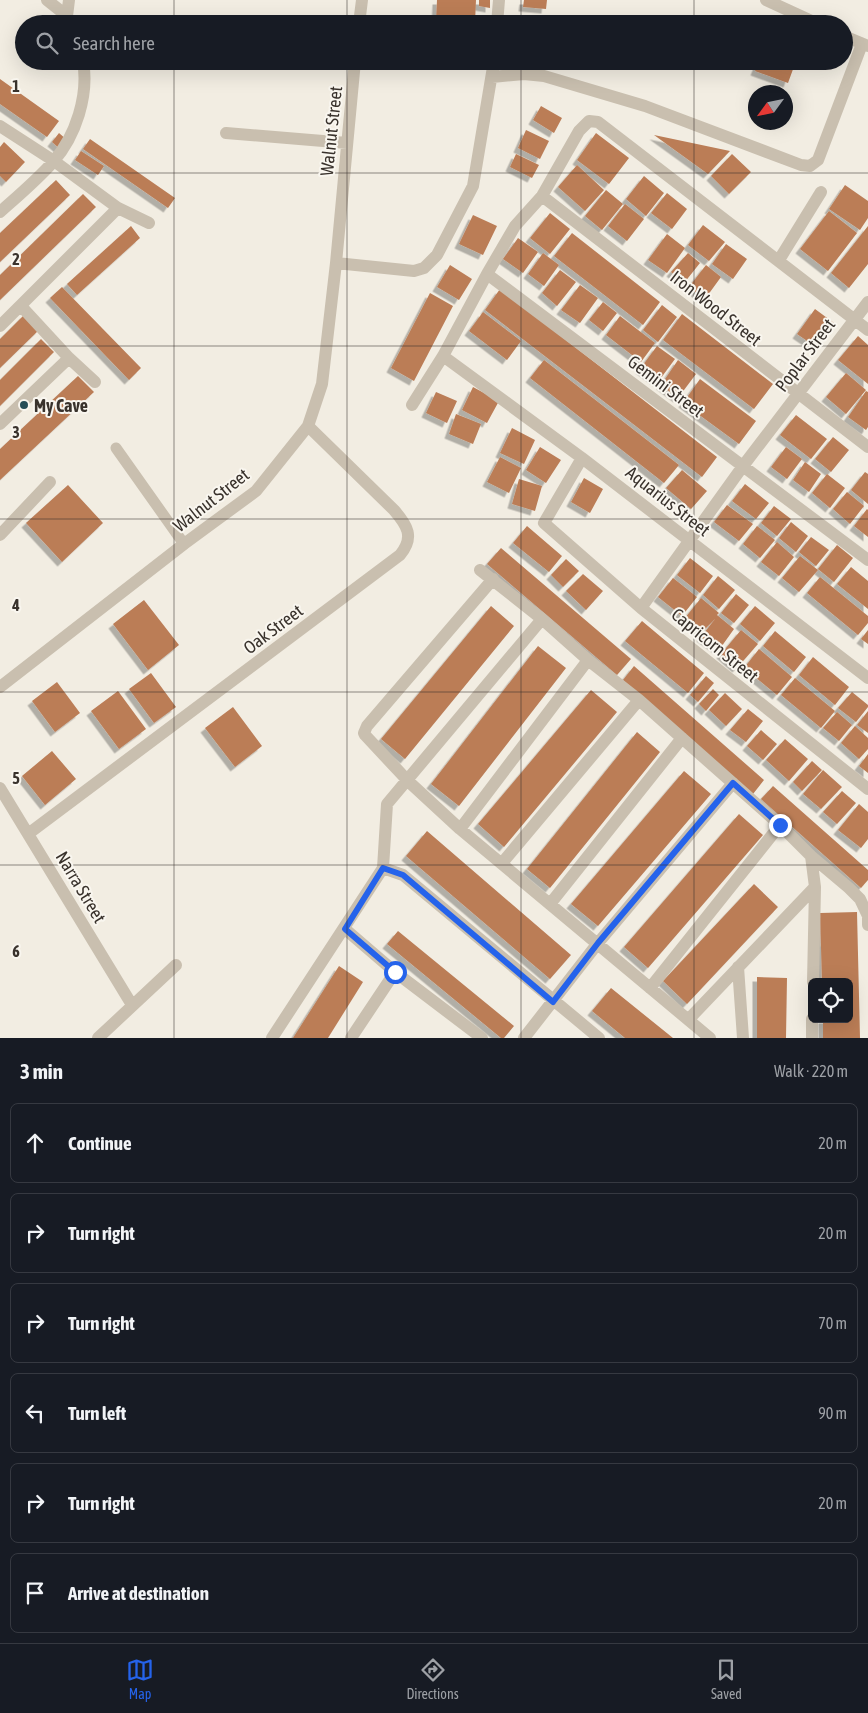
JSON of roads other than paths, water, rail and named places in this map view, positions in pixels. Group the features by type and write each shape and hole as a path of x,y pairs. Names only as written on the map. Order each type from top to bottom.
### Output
{"street":[{"path":"46,0 63,15"},
{"path":"69,0 69,15"},
{"path":"361,15 362,0"},
{"path":"498,15 499,0"},
{"path":"766,0 798,15"},
{"path":"492,76 524,74 544,76 645,106 801,166 810,166 818,160 865,45 853,40"},
{"path":"0,212 54,160 73,131 82,104 85,70"},
{"name":"Walnut Street","path":"0,688 184,544 256,491 308,426 322,384 336,263 354,70"},
{"path":"336,263 414,271 424,268 437,255 473,186 493,70"},
{"path":"412,405 443,356 515,226 542,196 579,131 590,121 598,122 604,126 868,330"},
{"path":"0,126 54,160 118,208 148,223"},
{"path":"226,133 346,143"},
{"path":"779,260 821,192"},
{"name":"Iron Wood Street","path":"542,196 868,447"},
{"path":"0,326 118,208"},
{"name":"Gemini Street","path":"487,274 868,560"},
{"name":"Poplar Street","path":"641,608 743,466 868,302"},
{"path":"21,306 68,358 95,382"},
{"name":"Aquarius Street","path":"443,356 582,458 868,678"},
{"path":"0,424 68,358"},
{"name":"Oak Street","path":"28,834 392,561 407,547 409,538 405,523 308,426"},
{"name":"Capricorn Street","path":"582,458 544,523 641,608 868,789"},
{"path":"0,535 50,482"},
{"path":"480,570 542,619 588,660 640,700 780,825 811,856 860,899 868,916 868,925"},
{"path":"493,579 367,726 365,735 408,781 460,829 710,1038"},
{"path":"272,1038 345,929 383,868 387,804 542,619"},
{"path":"460,829 588,660"},
{"path":"502,863 640,700"},
{"path":"550,904 682,738"},
{"path":"524,1038 598,943 733,783"},
{"name":"Narra Street","path":"0,788 132,1005"},
{"path":"650,988 780,825"},
{"path":"811,856 815,887 813,978"},
{"path":"383,868 403,875 553,1002 599,1038"},
{"path":"689,1019 815,887"},
{"path":"345,929 395,972 482,1038"},
{"path":"98,1038 176,965"},
{"path":"738,967 743,1038"},
{"path":"351,1038 395,972"},
{"path":"812,1023 812,1038"}],"lane":[{"path":"116,448 184,544"}],"place":[{"name":"My Cave","path":"24,405"}]}
